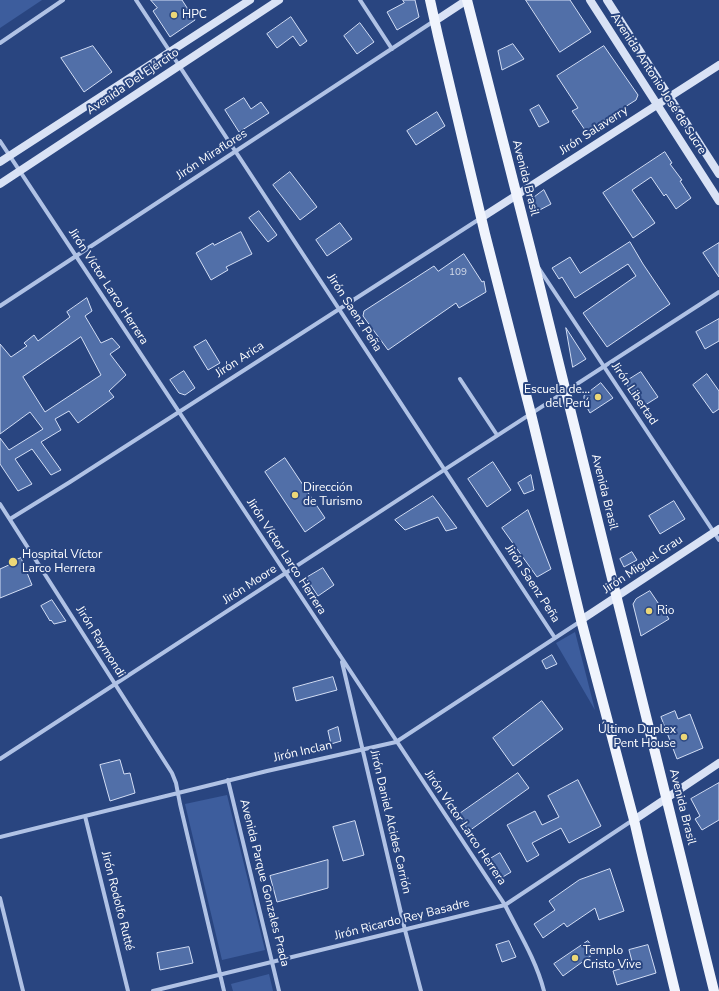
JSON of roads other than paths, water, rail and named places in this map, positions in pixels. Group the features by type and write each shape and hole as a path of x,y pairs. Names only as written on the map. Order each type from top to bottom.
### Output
{"main road":[{"name":"Avenida Del Ejército","path":"0,162 250,0"},
{"name":"Avenida Del Ejército","path":"0,184 279,0"},
{"path":"430,0 502,303 531,414 581,620 634,820 675,991"},
{"path":"435,21 467,0"},
{"name":"Avenida Brasil","path":"467,0 566,391 714,991"},
{"name":"Avenida Antonio José de Sucre","path":"590,0 719,201"},
{"name":"Avenida Antonio José de Sucre","path":"607,0 719,174"},
{"name":"Jirón Salaverry","path":"481,218 719,65"},
{"name":"Jirón Miguel Grau","path":"581,620 717,530"},
{"path":"634,820 719,763"}],"street":[{"path":"0,43 63,0"},
{"name":"Jirón Saenz Peña","path":"136,0 555,638"},
{"path":"360,0 392,49"},
{"name":"Jirón Miraflores","path":"0,306 435,21"},
{"name":"Jirón Víctor Larco Herrera","path":"0,141 505,905 530,954 544,991"},
{"name":"Jirón Arica","path":"10,519 481,218"},
{"name":"Jirón Libertad","path":"533,259 604,367 717,530 719,540"},
{"name":"Jirón Moore","path":"0,759 719,292"},
{"path":"460,380 497,435"},
{"name":"Jirón Raymondi","path":"0,504 172,773 178,792"},
{"name":"Jirón Inclan","path":"0,837 228,780 396,742 581,620"},
{"name":"Jirón Daniel Alcides Carrión","path":"341,658 405,930 421,991"},
{"name":"Avenida Parque Gonzales Prada","path":"228,780 280,991"},
{"path":"178,792 224,991"},
{"name":"Jirón Rodolfo Rutté","path":"85,816 128,991"},
{"name":"Jirón Ricardo Rey Basadre","path":"153,991 505,905 634,820"},
{"path":"0,898 23,991"}],"place":[{"name":"HPC","path":"174,15"},
{"name":"Escuela de... del Perú","path":"598,397"},
{"name":"Dirección de Turismo","path":"295,495"},
{"name":"Hospital Víctor Larco Herrera","path":"13,562"},
{"name":"Rio","path":"649,611"},
{"name":"Último Duplex Pent House","path":"684,737"},
{"name":"Templo Cristo Vive","path":"575,958"}]}
